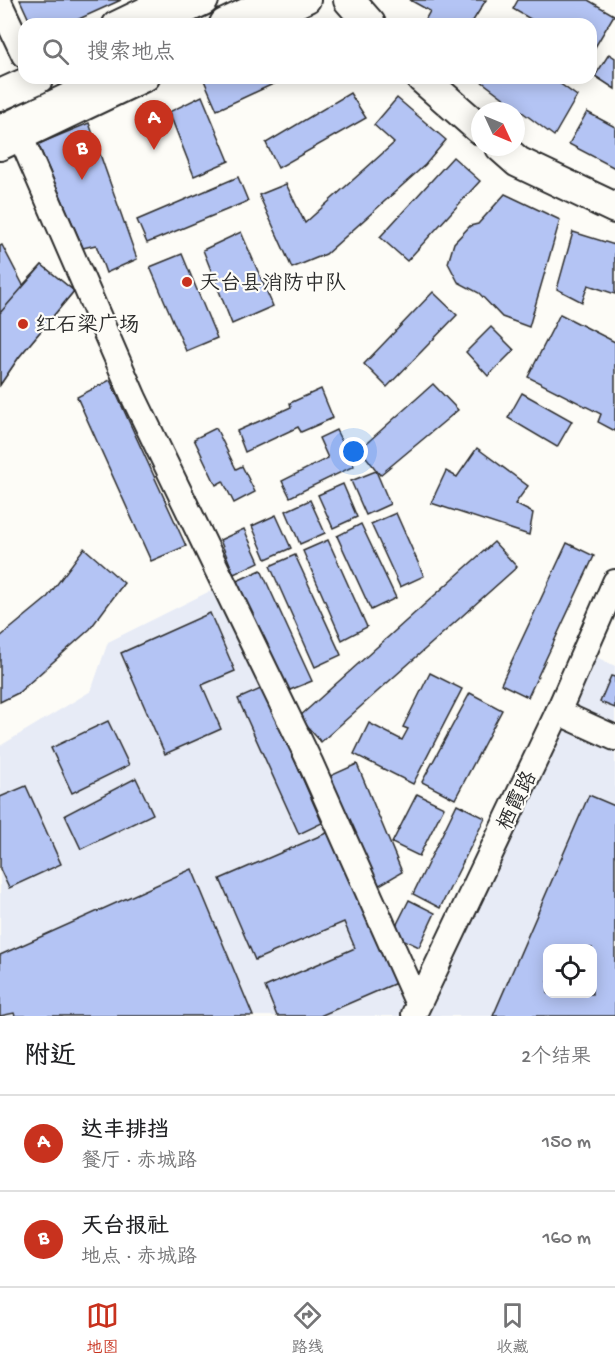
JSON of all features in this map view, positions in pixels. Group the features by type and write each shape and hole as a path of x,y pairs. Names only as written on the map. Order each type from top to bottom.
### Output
{"main road":[{"path":"165,18 203,0"},
{"path":"237,18 274,0"},
{"path":"349,0 365,18"},
{"path":"0,95 18,81"},
{"path":"9,135 100,84"},
{"path":"429,84 471,121"},
{"path":"511,156 518,162 615,208"}],"street":[{"path":"127,18 165,0"},
{"path":"271,18 308,0"},
{"path":"0,4 18,43"},
{"path":"0,79 18,74"},
{"path":"132,84 9,135 310,762 415,1010"},
{"name":"栖霞路","path":"415,1010 558,712 615,582"},
{"path":"558,712 615,738"}],"shaded area":[{"path":"224,584 417,1003 584,651 615,666 615,1016 0,1016 0,746 91,691 108,642"}],"building":[{"path":"20,0 121,0 81,18 28,18"},
{"path":"410,0 486,0 475,18 426,18 430,11"},
{"path":"518,0 588,0 614,15 597,44 597,18 529,18 513,9"},
{"path":"609,54 615,58 615,89 597,77 597,73"},
{"path":"206,84 273,84 217,110"},
{"path":"485,84 560,84 577,96 554,136 525,114 525,102 509,102"},
{"path":"350,93 366,118 278,168 266,143"},
{"path":"202,96 229,161 194,176 169,112"},
{"path":"397,98 446,140 425,165 326,254 292,268 259,195 286,184 305,223 394,143 374,125"},
{"path":"587,112 615,127 615,168 569,144"},
{"path":"89,123 137,259 106,273 96,245 83,248 38,144"},
{"path":"453,157 480,181 407,261 380,237"},
{"path":"238,177 248,201 147,243 137,220"},
{"path":"505,194 560,220 529,327 502,317 479,293 458,282 448,263 454,243 470,226 478,224"},
{"path":"241,232 273,306 232,324 203,250"},
{"path":"573,232 615,245 615,294 588,285 582,302 557,289"},
{"name":"红石梁广场","path":"2,245 23,285 42,265 74,291 19,357 0,385 0,246"},
{"path":"182,254 217,338 186,351 150,267"},
{"name":"红石梁广场","path":"42,265 74,291 19,357 0,385 0,313"},
{"path":"433,292 457,315 387,387 364,364"},
{"path":"560,314 615,342 615,431 598,422 601,414 528,377"},
{"path":"491,327 514,350 488,376 466,352"},
{"path":"110,380 186,546 151,561 77,397"},
{"path":"433,384 458,410 380,475 360,449"},
{"path":"321,389 333,418 301,432 298,427 245,452 237,431 291,407 290,403"},
{"path":"522,393 572,421 557,447 508,418"},
{"path":"216,428 236,469 242,466 255,492 234,503 223,481 216,485 194,439"},
{"path":"336,430 354,466 290,497 282,481 328,458 319,438"},
{"path":"477,448 528,486 515,504 533,513 529,535 431,503 446,471 457,477"},
{"path":"376,471 390,504 366,515 351,481"},
{"path":"343,484 357,517 333,528 318,495"},
{"path":"310,500 325,533 300,544 286,511"},
{"path":"396,513 424,576 400,587 371,524"},
{"path":"276,515 291,548 266,559 252,526"},
{"path":"361,524 396,598 371,610 337,536"},
{"path":"244,529 259,562 234,574 220,540"},
{"path":"328,540 367,627 342,640 303,551"},
{"path":"494,542 517,567 321,742 299,717"},
{"path":"567,543 594,556 528,697 501,684"},
{"path":"84,548 124,583 90,629 18,693 0,702 0,637 46,599"},
{"path":"295,555 341,655 315,667 270,566"},
{"path":"261,570 312,681 285,692 237,581"},
{"path":"210,613 235,671 202,685 221,729 165,754 121,653"},
{"path":"430,673 462,689 413,784 354,754 369,723 402,740 408,729 403,727"},
{"path":"611,676 615,677 615,708 600,702"},
{"path":"263,688 322,823 299,834 238,699"},
{"path":"470,693 502,710 455,799 422,782"},
{"path":"108,721 129,765 72,793 51,748"},
{"path":"357,764 402,872 378,886 328,777"},
{"path":"136,778 153,814 81,849 65,815"},
{"path":"26,786 61,864 9,888 0,869 0,797"},
{"path":"417,794 444,807 419,856 392,843"},
{"path":"589,795 615,806 615,1016 493,1016"},
{"path":"457,804 485,818 440,908 413,894"},
{"path":"331,831 396,983 320,1016 277,1016 265,987 355,948 344,922 255,960 220,879"},
{"path":"192,869 253,1016 15,1016 14,1013 0,1016 0,955"},
{"path":"409,900 435,913 419,947 392,934"}],"place":[{"name":"达丰排挡","path":"154,150"},
{"name":"天台报社","path":"82,180"},
{"name":"天台县消防中队","path":"187,282"},
{"name":"红石梁广场","path":"23,324"}]}
